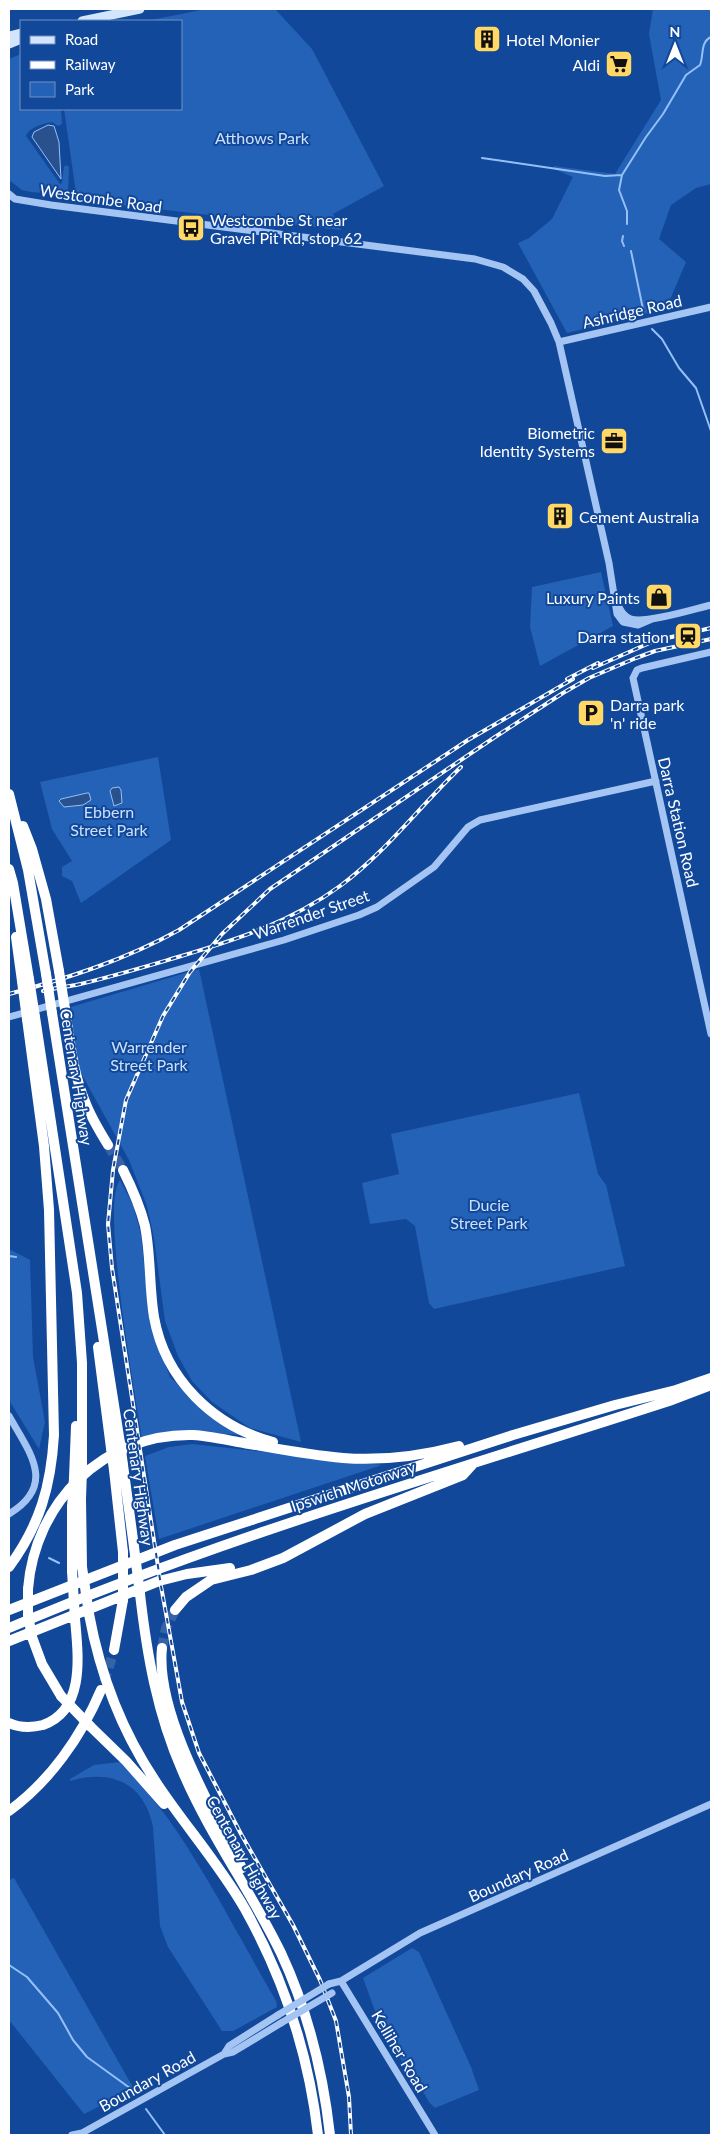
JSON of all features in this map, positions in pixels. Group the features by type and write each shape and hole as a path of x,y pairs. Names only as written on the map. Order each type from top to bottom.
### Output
{"highway":[{"name":"Centenary Highway","path":"9,794 28,870 46,974 100,1329 104,1339 116,1446 123,1465 153,1683 159,1708 175,1754 191,1790 274,1939 297,1993 320,2068 330,2135"},
{"path":"16,818 25,829 39,872 50,919 73,1063 81,1092 108,1145"},
{"name":"Centenary Highway","path":"9,872 15,893 31,1018 75,1274 82,1363 82,1469 77,1569 104,1673 123,1722 149,1770 231,1887 254,1927 272,1964 286,2000 304,2058 318,2135"},
{"path":"9,891 26,980"},
{"path":"9,1567 28,1538 41,1510 51,1472 54,1435 49,1210 31,1018"},
{"path":"123,1170 134,1194 145,1227 155,1318 162,1345 173,1367 194,1395 221,1419 249,1434 281,1444 292,1450"},
{"path":"9,1723 24,1727 40,1726 54,1719 66,1707 77,1674 77,1569 72,1507 78,1373 82,1363"},
{"name":"Ipswich Motorway","path":"9,1610 175,1545 513,1435 615,1405 676,1390 711,1378"},
{"name":"Ipswich Motorway","path":"9,1628 115,1584 193,1555 699,1391 711,1385"},
{"path":"699,1391 711,1390"},
{"path":"178,1812 165,1804 121,1756 61,1696 42,1664 32,1637 28,1615 28,1589 31,1564 37,1542 52,1512 77,1480 108,1457 138,1444 184,1435 212,1437 344,1458 394,1457 446,1449 504,1433 513,1435"},
{"path":"114,1650 123,1600 123,1552 114,1470 116,1446"},
{"path":"175,1610 186,1597 211,1580 251,1570 306,1547 365,1514 463,1475 474,1463"},
{"path":"9,1641 159,1581 187,1574 269,1562"},
{"path":"162,1648 162,1669 168,1701 188,1760 273,1928 274,1939"},
{"path":"9,1811 42,1781 63,1757 83,1727 101,1690"}],"main road":[{"path":"87,20 140,9"}],"street":[{"name":"Westcombe Road","path":"12,196 233,230 491,263 512,271 534,291 559,342 620,619 631,622 652,619 711,605"},
{"name":"Ashridge Road","path":"559,342 711,307"},
{"name":"Darra Station Road","path":"710,653 642,668 634,673 634,684 711,1034"},
{"name":"Warrender Street","path":"9,1016 284,940 359,915 377,907 434,867 468,827 474,823 656,781"},
{"path":"9,1416 31,1455 36,1468 34,1488 25,1503 9,1514"},
{"name":"Boundary Road","path":"224,2054 229,2046 278,2015 329,1984 341,1981 420,1933 711,1804"},
{"name":"Boundary Road","path":"72,2135 81,2134 224,2054 233,2052 332,1992 341,1981"},
{"name":"Kelliher Road","path":"341,1981 435,2135"}],"green space":[{"name":"Atthows Park","path":"206,9 275,9 312,49 384,186 333,214 341,230 77,200 64,110 182,110 182,20 151,20"},
{"path":"653,9 711,9 711,184 696,188 671,205 659,239 686,262 666,309 567,333 518,243 529,238 552,219 573,177 554,169 554,166 615,174 661,100 649,34"},
{"path":"20,54 20,110 61,110 62,124 58,126 52,122 41,125 30,130 26,136 60,184 62,183 64,167 66,165 69,167 68,195 22,190 9,180 9,59"},
{"path":"601,572 613,626 540,666 530,627 532,587"},
{"name":"Ebbern Street Park","path":"158,757 171,840 81,903 72,881 62,876 62,867 72,861 52,829 40,782"},
{"name":"Warrender Street Park","path":"199,969 301,1442 250,1428 212,1402 192,1381 178,1356 165,1321 154,1238 147,1206 129,1160 81,1073 68,1017 72,1015 71,1007"},
{"name":"Ducie Street Park","path":"579,1093 598,1174 606,1185 625,1266 434,1309 429,1303 415,1226 406,1219 370,1224 362,1183 399,1174 391,1134"},
{"path":"120,1180 133,1205 141,1235 148,1301 157,1342 170,1377 197,1404 240,1435 201,1432 142,1438 121,1303 117,1261 114,1224 115,1196"},
{"path":"9,1249 30,1260 33,1357 45,1422 39,1449 9,1400"},
{"path":"192,1444 382,1465 159,1539 145,1456 169,1447"},
{"path":"121,1762 150,1795 190,1851 276,2001 277,2007 233,2031 222,2031 168,1947 160,1926 153,1827 149,1812 142,1799 124,1783 112,1778 85,1778 70,1781 70,1779 94,1765"},
{"path":"14,1878 134,2089 84,2114 9,2020 9,1880"},
{"path":"412,1948 419,1952 471,2067 479,2090 435,2108 405,2066 379,2022 363,1978"}],"shaded area":[{"path":"48,125 54,126 59,142 61,179 32,137 34,132"},
{"path":"119,787 122,803 114,806 110,791 112,788"},
{"path":"89,793 91,800 83,805 64,807 59,801 61,799"}],"waterway":[{"path":"627,224 627,211 619,190 622,175 663,114 686,75 700,65 705,42 711,37"},
{"path":"482,158 605,176 622,175"},
{"path":"623,236 624,246"},
{"path":"631,251 644,314"},
{"path":"652,329 662,339 679,368 696,388 711,431"},
{"path":"9,1256 16,1257"},
{"path":"49,1558 59,1563"},
{"path":"9,1965 27,1977 58,2013 73,2040 87,2057 134,2091"},
{"path":"146,2109 165,2135"}],"tunnel":[{"path":"108,1145 123,1170"},
{"path":"162,1648 166,1628 175,1610"},
{"path":"104,1682 114,1650"}],"railway":[{"path":"593,668 654,641 711,628"},
{"path":"351,2135 349,2097 336,2021 320,1980 293,1925 241,1834 199,1753 182,1702 161,1586 112,1268 108,1224 113,1170 126,1100 163,1016 190,972 222,934 270,889 495,737 589,678 655,651 711,639"},
{"path":"567,679 598,663"},
{"path":"9,994 96,967 159,941 179,930 468,740 573,679"},
{"path":"43,991 102,979 200,951 262,929 302,910 340,886 372,859 461,767"}],"place":[{"name":"Hotel Monier","path":"487,39"},
{"name":"Aldi","path":"619,64"},
{"name":"Westcombe St near Gravel Pit Rd, stop 62","path":"191,228"},
{"name":"Biometric Identity Systems","path":"614,441"},
{"name":"Cement Australia","path":"560,516"},
{"name":"Luxury Paints","path":"659,597"},
{"name":"Darra station","path":"688,636"},
{"name":"Darra park 'n' ride","path":"591,713"}]}
